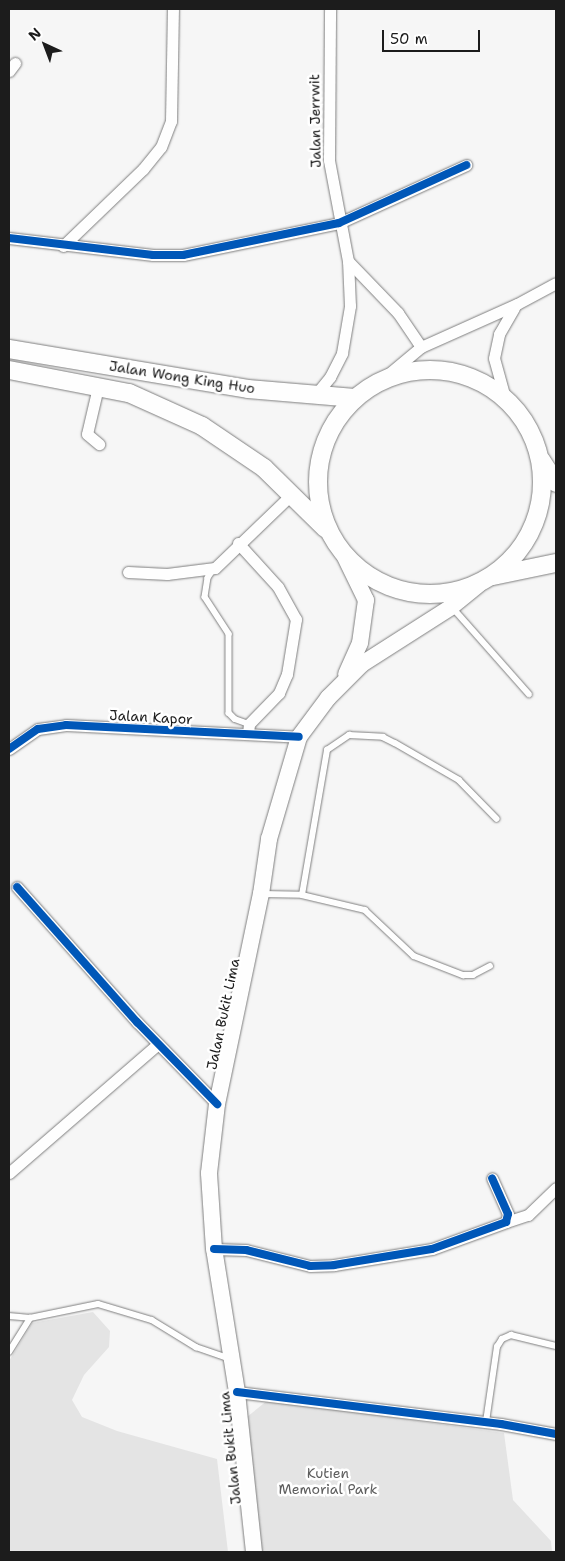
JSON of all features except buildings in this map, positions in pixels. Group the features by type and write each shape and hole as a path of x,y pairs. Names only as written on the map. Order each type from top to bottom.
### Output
{"main road":[{"name":"Jalan Wong King Huo","path":"9,349 248,388 355,398"},
{"name":"Jalan Wong King Huo","path":"9,370 129,392 202,426 237,448 293,493 329,532"},
{"path":"344,678 360,643 366,621 366,600 345,557 329,532 318,498 319,461 332,427 355,398 378,382 404,373 431,370 466,376 483,382 505,398 529,429 541,460 556,483"},
{"path":"344,678 451,606 517,554 534,525 542,493 541,460"},
{"path":"345,557 367,576 393,589 422,595 451,593 486,580 556,564"},
{"name":"Jalan Bukit Lima","path":"254,1552 237,1392 214,1250 209,1173 217,1104 261,894 269,839 299,737 344,678"}],"street":[{"path":"62,246 143,169 161,146 171,121 173,9"},
{"name":"Jalan Jerrwit","path":"317,393 330,377 342,353 349,328 348,261 339,223 328,152 330,9"},
{"path":"9,238 62,246 184,255 339,223 466,164"},
{"path":"348,261 398,313 421,347"},
{"path":"378,382 421,347 517,304 556,283"},
{"path":"505,398 494,358 506,318 517,304"},
{"path":"98,387 87,434 99,444"},
{"path":"128,572 167,574 215,568 238,543 293,493"},
{"path":"238,543 278,587 296,619 292,656 279,693 248,729"},
{"name":"Jalan Kapor","path":"9,749 38,728 66,725 248,729 299,737"},
{"path":"17,887 158,1044 217,1104"},
{"path":"9,1172 158,1044"},
{"path":"492,1178 508,1214 506,1222"},
{"path":"214,1250 246,1250 310,1266 334,1265 425,1251 528,1215 556,1188"},
{"path":"237,1392 486,1422 556,1434"}],"lane":[{"path":"215,568 208,578 205,597 225,626 231,642 229,713 248,729"},
{"path":"451,606 529,694"},
{"path":"302,895 327,750 349,735 383,737 395,743 459,780 497,819"},
{"path":"261,894 302,895 365,910 414,956 463,975 473,975 490,966"},
{"path":"9,1316 30,1318 98,1304 152,1320 196,1347 230,1358"},
{"path":"9,1352 30,1318"},
{"path":"486,1422 497,1347 502,1339 511,1335 556,1346"}],"green space":[{"path":"93,1312 110,1331 109,1347 84,1375 72,1400 82,1417 117,1431 217,1459 228,1552 9,1552 9,1361 32,1323"},
{"name":"Kutien Memorial Park","path":"268,1400 504,1433 513,1500 551,1541 552,1552 261,1552 247,1417"}],"cycle path":[{"path":"9,238 153,255 183,255 339,223 466,165"},
{"path":"9,749 38,729 66,725 299,737"},
{"path":"17,887 137,1022 217,1104"},
{"path":"214,1249 246,1250 310,1266 334,1265 432,1249 506,1222 508,1214 492,1178"},
{"path":"237,1392 501,1424 556,1434"}]}
